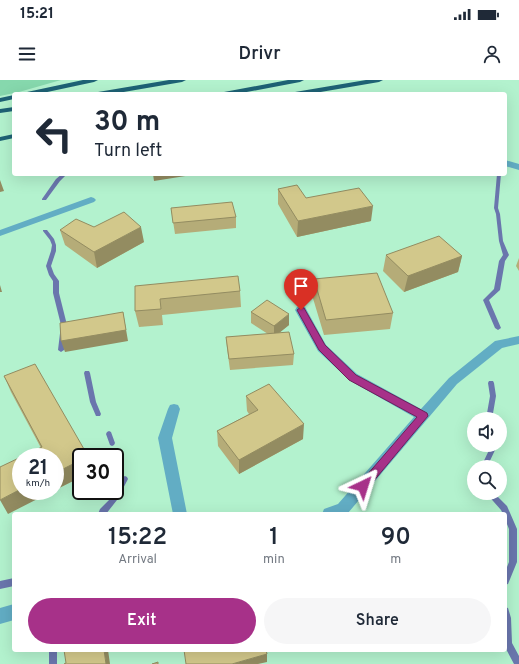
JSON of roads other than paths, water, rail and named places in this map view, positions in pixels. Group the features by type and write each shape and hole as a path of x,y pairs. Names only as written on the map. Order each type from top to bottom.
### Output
{"highway":[{"path":"37,92 94,80"},
{"path":"110,92 182,80"},
{"path":"235,92 300,80"},
{"path":"307,92 380,80"},
{"path":"0,100 12,97"},
{"path":"0,111 12,109"},
{"path":"0,139 12,136"},
{"path":"0,146 12,143"}],"street":[{"path":"507,164 519,167"},
{"path":"0,233 91,200"},
{"path":"301,310 322,348 353,377 423,416"},
{"path":"335,512 343,509 452,381 499,344 519,340"},
{"path":"174,409 165,438 180,512"},
{"path":"0,616 12,613"}],"waterway":[{"path":"44,199 63,176"},
{"path":"498,328 486,300 497,290 502,261 506,255 501,241 496,208 499,176"},
{"path":"45,231 54,243 54,251 49,263 49,270 56,281 56,293 64,325 61,350"},
{"path":"87,373 93,402 98,414"},
{"path":"490,412 493,396 491,383"},
{"path":"109,434 112,443"},
{"path":"487,460 491,452"},
{"path":"103,512 115,498 125,479"},
{"path":"496,500 506,512"},
{"path":"507,515 513,529 513,562 507,576"},
{"path":"0,585 12,582"},
{"path":"507,618 508,644 519,664"},
{"path":"53,652 53,664"}]}
